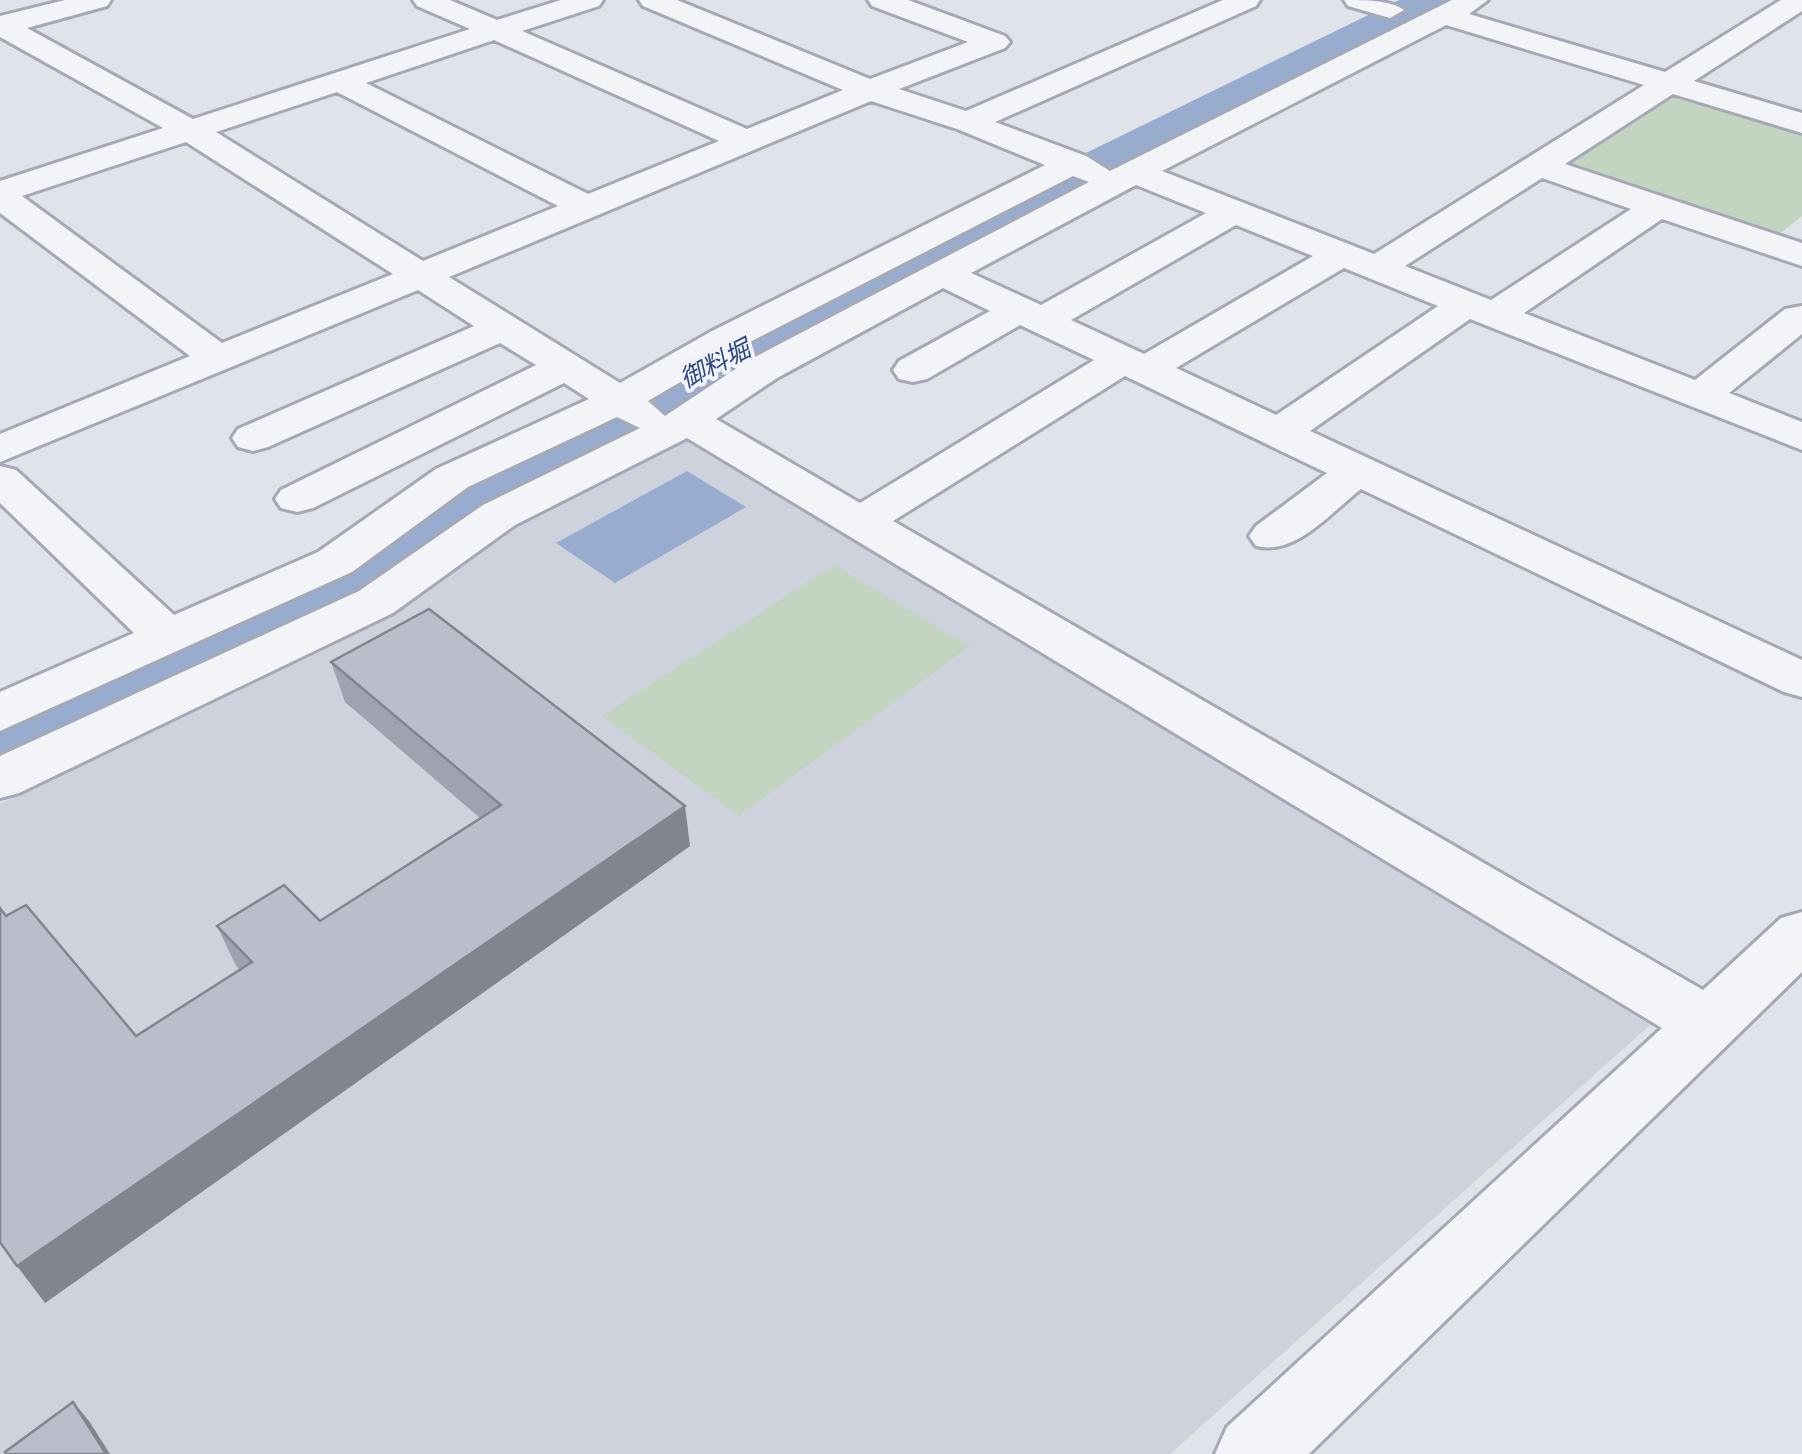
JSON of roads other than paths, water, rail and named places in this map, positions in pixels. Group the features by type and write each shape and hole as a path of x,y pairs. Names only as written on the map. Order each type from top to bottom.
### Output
{"street":[{"path":"1,25 97,0"},
{"path":"427,0 748,142"},
{"path":"0,194 589,0"},
{"path":"653,0 870,90 968,122 1101,173 1234,211 1802,437"},
{"path":"0,449 870,90 996,42 882,0"},
{"path":"968,122 1246,0"},
{"path":"0,713 335,562 452,478 649,415 763,369 940,273 1101,173 1400,6 1474,0"},
{"path":"0,779 376,602 649,415 726,338 1101,173 1400,6 1802,123"},
{"path":"1378,268 1669,83 1793,12"},
{"path":"1,25 190,130 649,415 860,522 1708,1024"},
{"path":"339,82 588,208"},
{"path":"1539,166 1658,206 1796,245"},
{"path":"0,194 217,358"},
{"path":"1278,433 1658,206"},
{"path":"914,370 1234,211"},
{"path":"860,522 1134,364 1342,254"},
{"path":"940,273 1802,680"},
{"path":"1700,396 1800,316"},
{"path":"253,438 503,326"},
{"path":"297,499 566,366"},
{"path":"1272,536 1358,470"},
{"path":"0,479 167,636"},
{"path":"1254,1454 1802,936"}],"water":[{"path":"687,471 746,507 615,583 556,543"}],"waterway":[{"name":"御料堀","path":"0,742 346,585 448,506 701,370 1440,0"}]}
